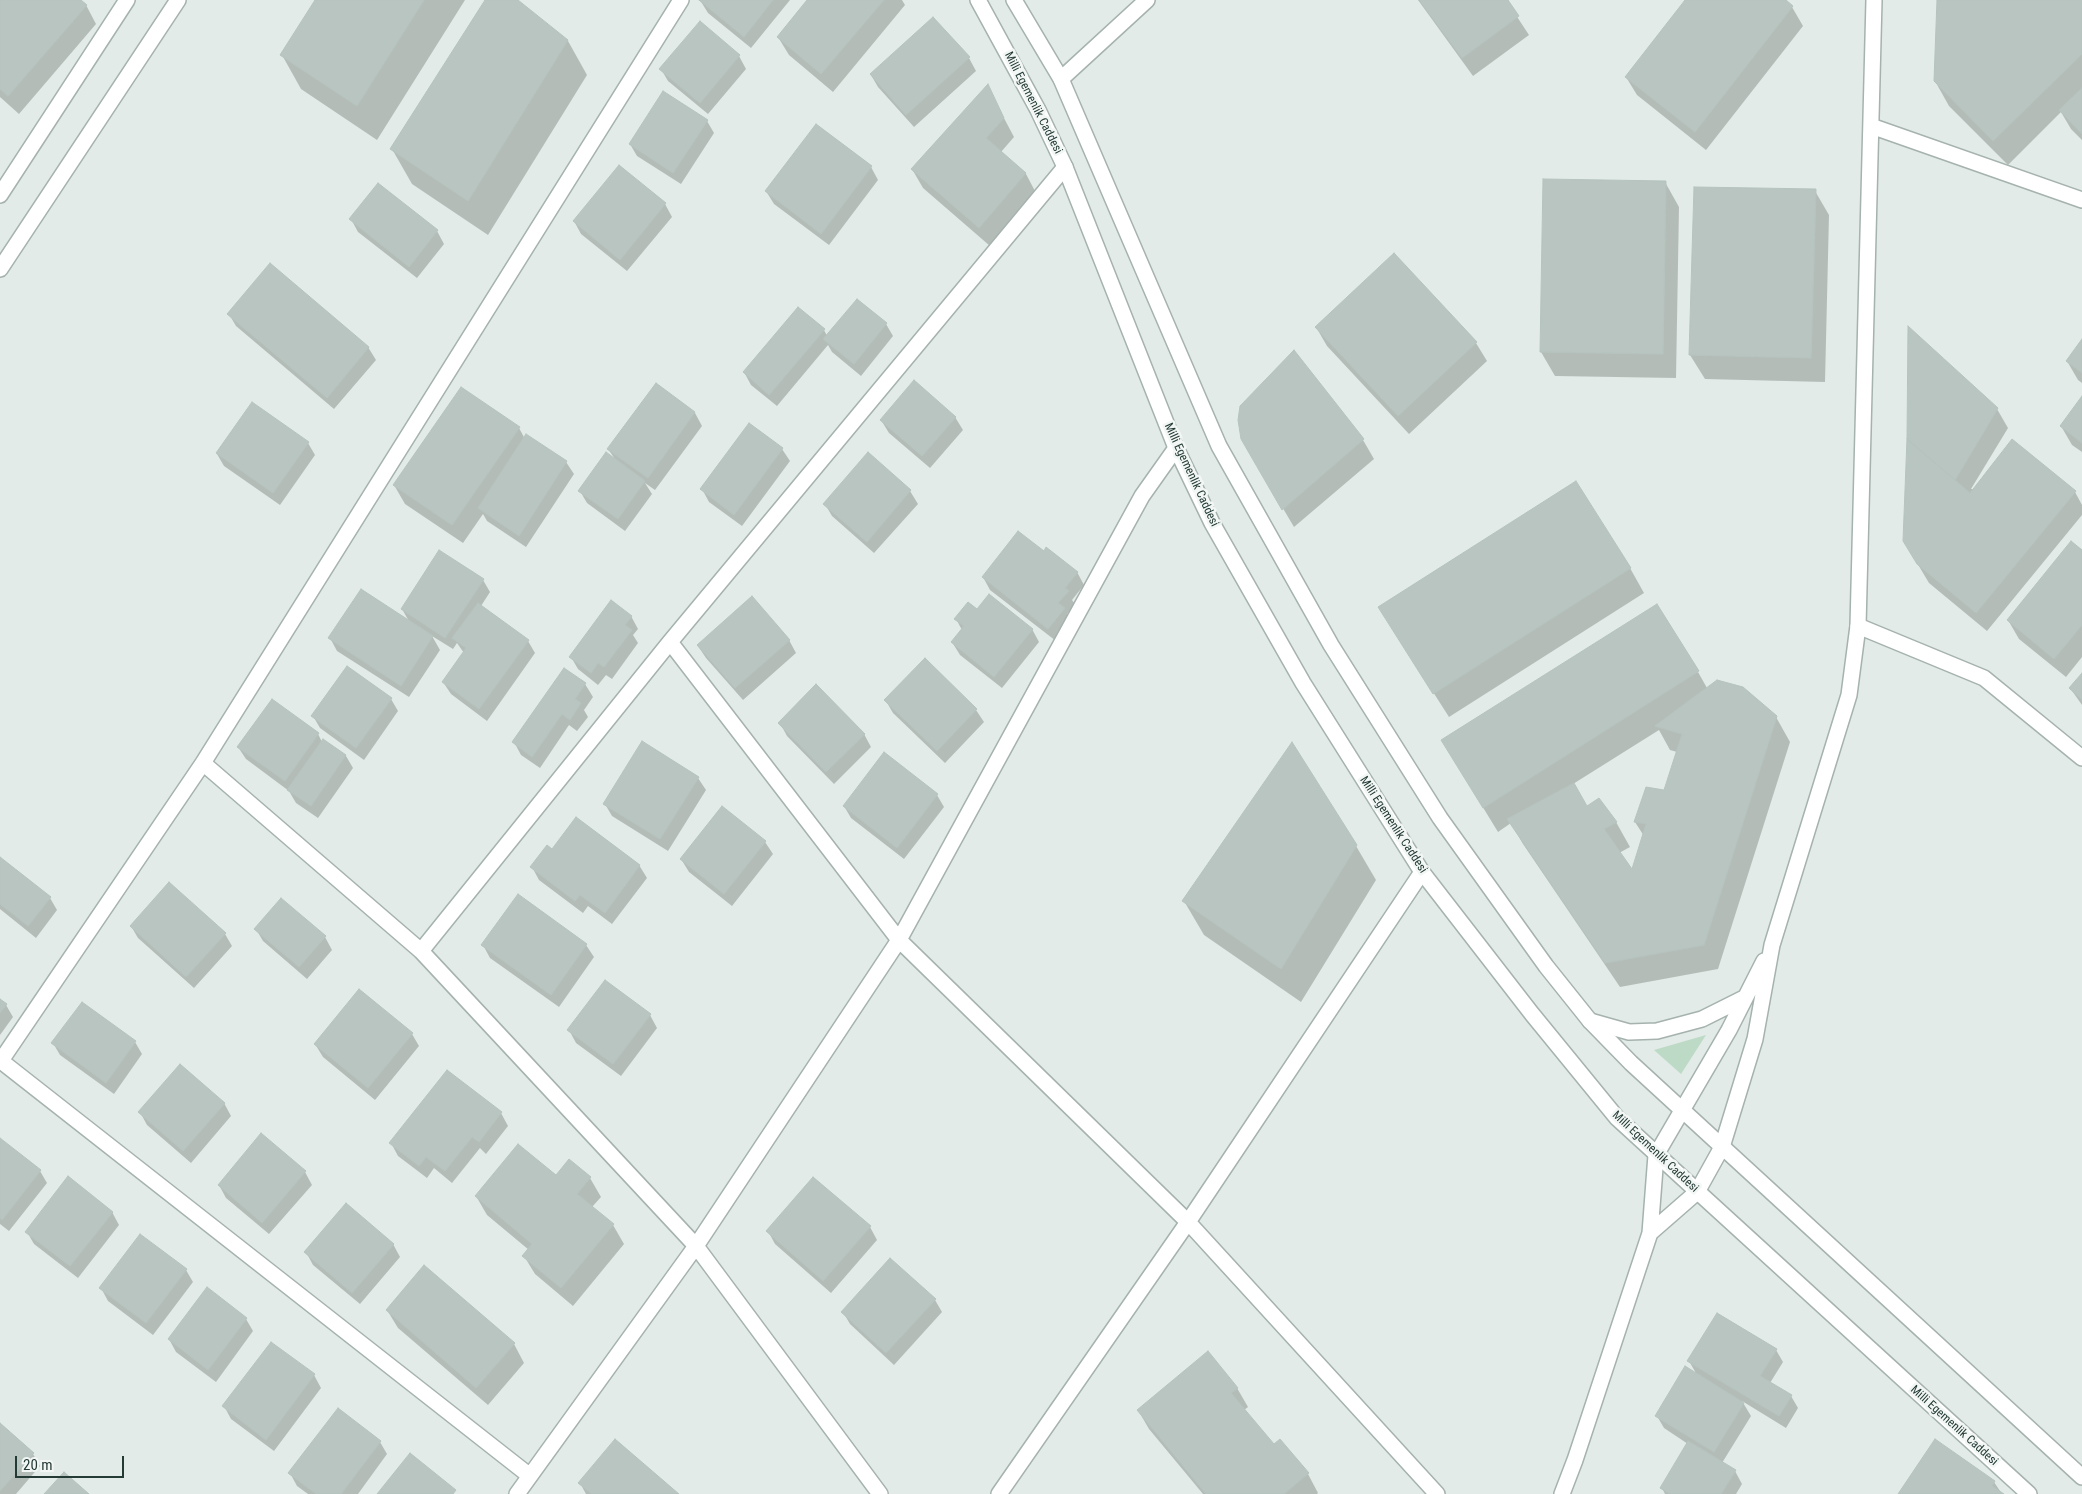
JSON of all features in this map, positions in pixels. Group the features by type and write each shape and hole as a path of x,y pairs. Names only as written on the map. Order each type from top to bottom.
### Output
{"street":[{"path":"0,195 128,0"},
{"path":"0,269 178,0"},
{"path":"530,1476 0,1061 203,763 681,0"},
{"name":"Milli Egemenlik Caddesi","path":"978,0 1038,110 1065,167 1176,448 1212,523 1303,683 1422,872 1532,1014 1617,1118 2028,1494"},
{"path":"1014,0 1061,79 1219,446 1331,645 1440,818 1546,966 1590,1021 1631,1063 2082,1477"},
{"path":"1061,79 1148,0"},
{"path":"1650,1234 1697,1192 1722,1147 1755,1039 1772,945 1849,695 1858,626 1874,0"},
{"path":"1871,126 2082,200"},
{"path":"421,951 670,642 1065,167"},
{"path":"517,1494 696,1246 898,940 1142,496 1176,448"},
{"path":"1858,626 1984,678 2082,758"},
{"path":"670,642 898,940 1188,1222 1437,1494"},
{"path":"203,763 421,951 696,1246 880,1494"},
{"path":"1000,1494 1188,1222 1422,872"},
{"path":"1562,1494 1650,1234 1656,1155 1729,1030 1772,945"},
{"path":"1590,1021 1629,1032 1657,1031 1702,1018 1746,997"}],"green space":[{"path":"1706,1035 1681,1074 1654,1050"}],"building":[{"path":"0,0 81,0 87,5 8,96 0,89"},
{"path":"315,0 424,0 357,106 280,55"},
{"path":"485,0 518,0 568,40 468,201 390,149"},
{"path":"699,0 773,0 744,37"},
{"path":"807,0 884,0 821,74 777,37"},
{"path":"1419,0 1508,0 1519,16 1462,58"},
{"path":"1685,0 1786,0 1793,6 1695,132 1625,77"},
{"path":"1937,0 2082,0 2082,54 1993,141 1934,81"},
{"path":"933,17 970,57 906,115 870,74"},
{"path":"700,21 740,55 700,103 659,69"},
{"path":"988,84 1004,118 986,138 1026,173 979,228 911,169"},
{"path":"2082,88 2082,134 2059,110"},
{"path":"663,91 708,120 673,173 629,144"},
{"path":"816,124 872,166 821,234 765,191"},
{"path":"619,165 666,203 620,260 573,221"},
{"path":"1543,179 1666,181 1663,354 1540,352"},
{"path":"378,183 438,230 409,267 349,219"},
{"path":"1694,187 1816,189 1811,358 1689,355"},
{"path":"1394,253 1477,342 1398,416 1315,327"},
{"path":"270,263 369,347 327,398 227,314"},
{"path":"857,299 887,323 854,364 823,339"},
{"path":"798,307 825,329 769,395 743,372"},
{"path":"1908,326 1998,408 1955,480 1907,439"},
{"path":"2082,339 2082,373 2066,361"},
{"path":"1294,350 1364,439 1282,510 1241,439 1238,420 1240,406"},
{"path":"914,380 956,417 922,456 880,420"},
{"path":"656,383 695,412 648,478 607,449"},
{"path":"461,387 520,427 452,525 393,485"},
{"path":"2082,396 2082,443 2060,426"},
{"path":"252,402 309,442 273,493 216,453"},
{"path":"749,423 783,448 734,515 700,489"},
{"path":"526,434 567,461 519,536 478,508"},
{"path":"1907,439 1970,493 2012,439 2076,491 1976,613 1917,564 1903,541"},
{"path":"606,452 645,481 618,519 578,491"},
{"path":"868,452 911,490 867,542 823,504"},
{"path":"1576,481 1631,568 1433,694 1378,607"},
{"path":"1018,531 1044,551 1046,547 1078,572 1065,588 1069,591 1058,603 1065,608 1048,629 982,577"},
{"path":"2071,541 2082,550 2082,625 2054,659 2007,620"},
{"path":"439,550 484,579 445,638 401,609"},
{"path":"361,589 433,636 401,686 328,638"},
{"path":"989,594 1033,629 994,677 951,642 964,626 954,619 968,602 977,609"},
{"path":"752,596 790,640 735,688 697,645"},
{"path":"611,600 632,616 625,625 632,630 604,667 598,663 591,673 569,657"},
{"path":"478,603 529,640 479,709 442,682 466,648 452,638"},
{"path":"1657,604 1699,671 1483,808 1441,740"},
{"path":"925,658 977,709 937,751 884,700"},
{"path":"347,666 392,698 356,748 311,716"},
{"path":"564,668 586,683 575,699 581,703 570,720 562,714 532,757 512,742"},
{"path":"2082,673 2082,700 2069,688"},
{"path":"1717,680 1743,687 1777,716 1704,945 1605,963 1507,819 1574,783 1587,806 1599,798 1617,822 1604,829 1632,869 1646,824 1634,822 1646,787 1664,790 1682,734 1655,726"},
{"path":"816,684 865,734 826,772 778,723"},
{"path":"272,699 319,733 285,781 237,747"},
{"path":"323,739 346,755 311,806 287,790"},
{"path":"642,741 699,777 660,839 603,804"},
{"path":"1292,742 1357,845 1281,969 1182,901"},
{"path":"884,752 938,794 897,848 843,806"},
{"path":"722,806 766,841 724,894 680,859"},
{"path":"576,817 640,865 605,913 580,895 575,901 530,867 547,845 552,849"},
{"path":"0,857 51,897 28,926 0,904"},
{"path":"169,882 226,933 186,977 130,926"},
{"path":"518,894 587,944 551,995 481,945"},
{"path":"281,898 326,936 299,967 254,929"},
{"path":"605,980 651,1014 613,1064 567,1030"},
{"path":"359,989 413,1033 368,1088 314,1044"},
{"path":"0,999 7,1004 0,1013"},
{"path":"82,1002 136,1041 106,1083 51,1043"},
{"path":"180,1064 225,1103 183,1151 138,1112"},
{"path":"447,1070 502,1112 479,1142 472,1137 445,1171 426,1157 419,1166 389,1143"},
{"path":"261,1133 306,1171 262,1223 218,1185"},
{"path":"0,1138 41,1170 2,1220 0,1218"},
{"path":"518,1144 556,1175 569,1159 591,1177 577,1194 614,1224 561,1288 522,1256 532,1244 475,1196"},
{"path":"68,1176 113,1212 70,1266 25,1232"},
{"path":"813,1177 871,1226 823,1281 766,1231"},
{"path":"346,1203 394,1244 352,1293 304,1252"},
{"path":"140,1234 187,1269 146,1323 99,1288"},
{"path":"890,1258 936,1299 886,1353 841,1312"},
{"path":"424,1265 515,1343 476,1388 386,1310"},
{"path":"207,1287 247,1318 208,1370 168,1339"},
{"path":"1717,1313 1777,1349 1760,1376 1792,1395 1779,1416 1687,1361"},
{"path":"271,1342 315,1374 266,1440 222,1406"},
{"path":"1208,1351 1238,1388 1231,1393 1274,1444 1280,1439 1309,1473 1284,1494 1206,1494 1137,1410"},
{"path":"1685,1366 1744,1403 1714,1452 1655,1416"},
{"path":"338,1408 381,1441 341,1494 316,1494 288,1473"},
{"path":"0,1423 34,1453 0,1491"},
{"path":"615,1439 679,1494 592,1494 578,1483"},
{"path":"1935,1439 1995,1481 1992,1486 2004,1494 1898,1494"},
{"path":"1688,1441 1736,1470 1721,1494 1670,1494 1660,1488"},
{"path":"410,1453 456,1490 453,1494 377,1494"},
{"path":"64,1472 89,1494 44,1494"}]}
